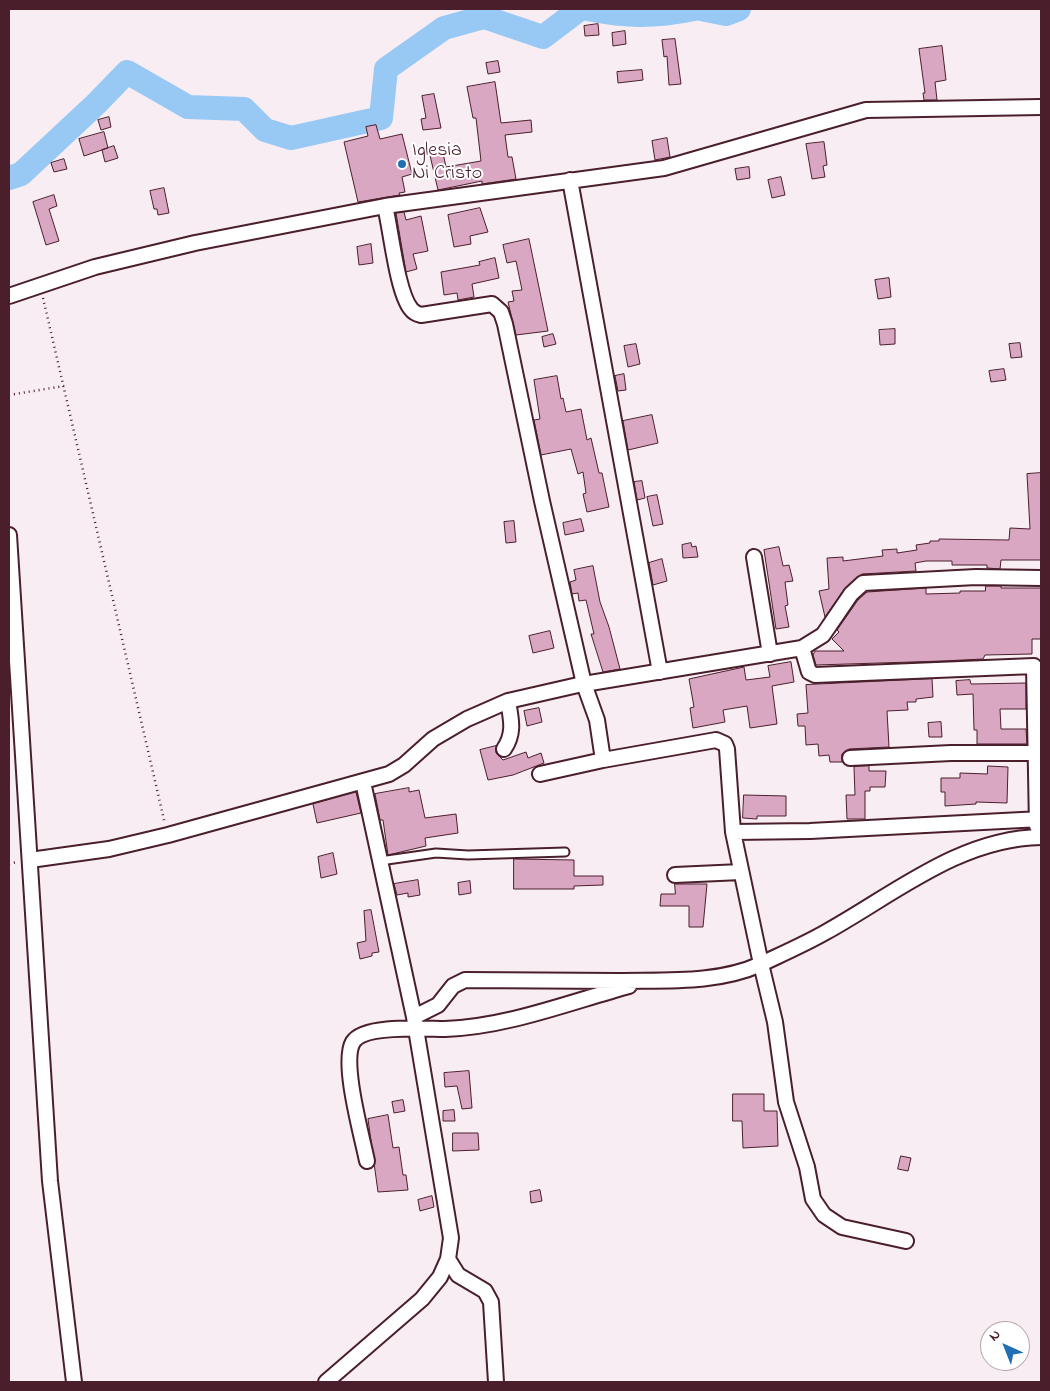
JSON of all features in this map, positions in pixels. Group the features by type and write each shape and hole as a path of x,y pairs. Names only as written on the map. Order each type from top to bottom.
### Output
{"street":[{"path":"9,296 41,287 70,274 186,245 385,206 664,168 877,108 934,110 1041,107"},
{"path":"570,180 660,672"},
{"path":"385,206 398,277 407,304 412,312 421,315 492,304 501,312 510,341 542,501 584,684 597,720 603,760"},
{"path":"9,535 50,1181 74,1382"},
{"path":"754,556 770,654"},
{"path":"30,860 56,858 109,849 168,835 389,774 404,765 433,739 468,719 508,701 584,684 802,648 823,635 851,594 863,584 976,577 1041,578"},
{"path":"415,1023 438,1004 453,986 465,980 648,980 716,978 739,974 826,932 906,883 956,857 993,842 1039,837 1036,669 1031,665 815,675 809,672 802,648"},
{"path":"504,749 510,740 512,730 508,701"},
{"path":"540,774 603,760 716,740 721,742 727,749 733,832 775,1022 786,1102 807,1167 813,1199 824,1215 842,1228 906,1240"},
{"path":"850,758 951,753 1037,753"},
{"path":"326,1382 422,1299 440,1277 448,1259 451,1238 415,1023 363,782"},
{"path":"733,832 810,832 1040,819"},
{"path":"675,875 741,872"},
{"path":"367,1161 349,1069 348,1053 354,1041 367,1033 415,1023 475,1027 648,980"},
{"path":"448,1259 458,1275 485,1291 491,1302 496,1382"}],"lane":[{"path":"380,861 436,853 468,855 565,852"}],"path":[{"path":"41,287 168,835"},
{"path":"9,395 64,386"}],"building":[{"path":"598,24 599,35 585,36 584,26"},
{"path":"625,31 626,44 613,46 612,33"},
{"path":"675,39 681,84 669,85 667,56 664,57 662,40"},
{"path":"942,46 946,80 935,82 937,100 924,100 923,93 925,93 919,49"},
{"path":"498,61 500,72 488,74 486,63"},
{"path":"642,70 643,80 618,83 617,72"},
{"path":"495,82 501,123 531,120 532,132 505,135 508,157 512,157 516,179 482,184 482,181 438,190 429,151 442,148 446,167 481,161 476,118 473,118 467,87"},
{"path":"434,94 441,128 423,130 421,119 426,118 422,96"},
{"path":"109,117 111,127 101,130 98,120"},
{"path":"376,125 380,139 402,134 412,174 402,177 405,192 399,193 400,195 358,202 344,142 368,136 366,127"},
{"path":"104,132 108,148 84,156 79,139"},
{"path":"667,138 670,157 655,160 652,141"},
{"path":"824,142 827,165 823,166 825,177 812,179 806,144"},
{"path":"114,146 118,158 105,162 102,150"},
{"path":"64,159 67,169 54,172 51,163"},
{"path":"749,167 750,178 737,180 735,169"},
{"path":"781,177 785,195 772,198 768,180"},
{"path":"164,188 169,213 158,215 157,209 154,209 150,191"},
{"path":"54,195 57,206 49,209 59,241 46,245 33,202"},
{"path":"480,208 488,232 470,236 471,244 454,247 448,215"},
{"path":"404,212 406,220 421,216 428,251 413,254 417,269 406,272 396,213"},
{"path":"529,239 548,331 516,335 508,302 514,301 512,291 522,290 516,261 507,263 503,245"},
{"path":"371,244 373,263 359,265 357,247"},
{"path":"495,258 499,278 472,284 474,297 458,300 457,293 444,295 441,272 480,265 479,262"},
{"path":"889,278 891,297 878,299 875,280"},
{"path":"895,329 895,344 880,345 879,330"},
{"path":"553,334 556,344 544,347 542,337"},
{"path":"1020,343 1022,357 1011,358 1009,344"},
{"path":"636,344 640,364 628,367 624,346"},
{"path":"1004,369 1006,380 991,382 989,371"},
{"path":"624,374 626,390 618,391 615,376"},
{"path":"557,376 561,399 563,398 566,412 581,409 587,440 591,438 599,473 602,473 609,507 587,512 583,494 586,493 583,472 578,474 571,449 541,455 534,420 540,419 534,380"},
{"path":"652,415 658,443 628,450 623,421"},
{"path":"1041,473 1041,560 1001,560 1000,569 987,568 987,565 952,565 952,561 926,561 915,563 916,571 862,574 845,588 825,617 819,591 829,589 827,558 843,557 843,561 883,556 882,550 897,549 897,553 917,550 916,545 930,543 930,541 939,541 939,539 1009,540 1010,528 1030,529 1027,474"},
{"path":"642,481 645,498 637,500 634,482"},
{"path":"657,495 663,524 653,526 647,497"},
{"path":"581,519 584,531 565,535 563,523"},
{"path":"514,521 516,542 506,543 504,522"},
{"path":"691,543 692,547 696,546 698,557 683,558 682,545"},
{"path":"779,547 783,566 789,565 793,581 785,582 788,605 785,606 789,627 776,629 764,550"},
{"path":"662,559 667,581 653,585 649,563"},
{"path":"593,566 600,602 620,669 603,672 591,634 594,634 586,600 579,601 578,593 572,594 570,582 576,580 574,570"},
{"path":"986,586 1041,588 1041,639 1032,639 1032,654 985,655 983,659 816,665 813,655 815,651 844,651 832,639 839,632 837,630 858,600 867,592 926,588 926,594 960,593 960,591 985,591"},
{"path":"550,631 554,648 533,653 529,636"},
{"path":"791,662 794,682 772,686 777,724 750,728 747,706 723,710 725,722 693,728 690,708 694,707 689,679 744,667 746,680 770,677 768,666"},
{"path":"932,679 933,697 916,699 916,702 907,702 908,710 887,711 889,747 849,749 842,754 842,762 830,762 829,755 819,756 818,744 806,745 805,726 798,726 797,714 808,713 806,685"},
{"path":"970,680 971,684 1026,683 1026,709 1000,709 1001,729 1026,729 1027,744 977,744 977,730 974,730 973,694 957,695 956,681"},
{"path":"539,708 542,722 527,726 524,711"},
{"path":"941,722 942,737 929,737 928,723"},
{"path":"496,746 496,753 503,760 526,752 528,758 541,753 544,763 513,775 488,780 480,750"},
{"path":"869,766 869,771 886,771 885,787 870,787 870,791 865,791 865,819 847,819 846,795 855,795 854,767"},
{"path":"988,766 1008,767 1007,803 976,802 976,804 945,806 945,792 941,792 941,778 960,778 960,773 987,774"},
{"path":"409,788 409,792 419,790 425,818 456,814 458,833 425,838 426,846 388,855 383,820 380,820 375,794"},
{"path":"356,792 361,813 317,823 313,804"},
{"path":"744,795 786,796 786,816 757,816 757,819 743,818"},
{"path":"333,853 337,874 321,878 318,857"},
{"path":"514,859 574,860 574,876 603,876 603,885 574,886 574,889 514,889"},
{"path":"418,880 420,895 408,897 408,893 397,895 394,884"},
{"path":"470,881 471,893 459,895 458,883"},
{"path":"675,884 707,884 703,927 689,927 689,906 660,906 661,894 675,894"},
{"path":"371,910 379,952 360,959 357,943 366,941 364,911"},
{"path":"469,1071 472,1108 462,1109 457,1086 445,1087 444,1073"},
{"path":"733,1094 764,1094 764,1111 777,1111 778,1146 743,1148 742,1121 733,1121"},
{"path":"403,1100 405,1111 394,1113 392,1102"},
{"path":"454,1110 455,1121 443,1121 443,1111"},
{"path":"388,1115 393,1148 399,1147 403,1175 406,1175 408,1190 378,1192 368,1119"},
{"path":"453,1133 478,1133 479,1150 453,1151"},
{"path":"901,1156 911,1158 908,1171 898,1169"},
{"path":"540,1190 542,1201 531,1203 530,1192"},
{"path":"432,1196 434,1207 420,1211 418,1200"}],"waterway":[{"path":"9,178 21,174 96,104 127,72 188,107 244,109 265,130 291,138 381,118 386,69 444,28 484,17 543,37 580,9"},
{"path":"588,9 616,14 641,15 694,9"},
{"path":"701,9 726,14 739,9"}],"place":[{"name":"Iglesia Ni Cristo","path":"402,164"}]}
